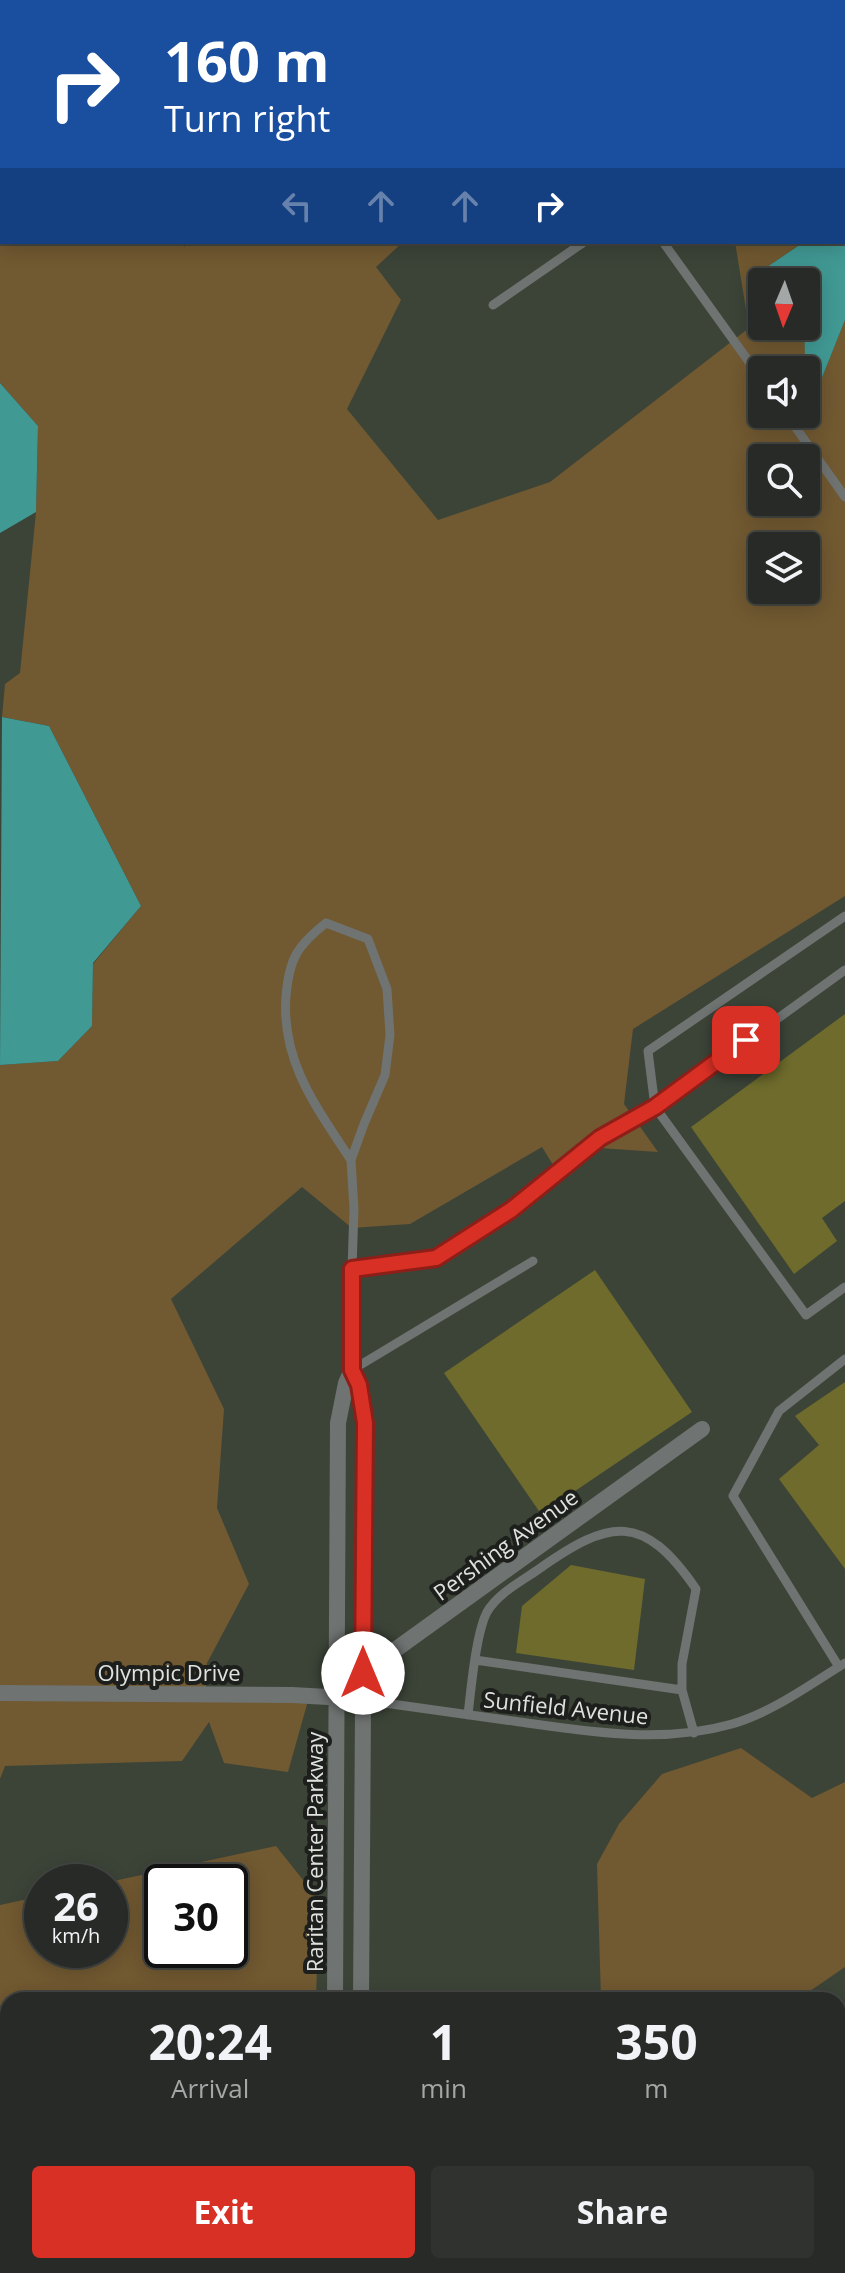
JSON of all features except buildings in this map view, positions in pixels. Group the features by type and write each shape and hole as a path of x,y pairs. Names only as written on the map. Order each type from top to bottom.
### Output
{"street":[{"name":"Raritan Center Parkway","path":"335,1992 338,1423 346,1383 352,1370 352,1269"},
{"name":"Raritan Center Parkway","path":"352,1370 359,1385 365,1423 361,1992"},
{"name":"Pershing Avenue","path":"337,1697 363,1673 702,1429"},
{"name":"Olympic Drive","path":"0,1693 337,1697 363,1700"}],"lane":[{"path":"493,305 581,244"},
{"path":"664,244 748,360"},
{"path":"796,428 845,497"},
{"path":"845,916 648,1051 655,1107 806,1315 845,1287"},
{"path":"351,1160 295,1067 284,1022 288,970 305,939 326,923 368,939 387,989 390,1035 385,1075 351,1160 354,1209 352,1269 436,1258 511,1210 600,1138 655,1107 845,970"},
{"path":"352,1370 533,1261"},
{"path":"842,1665 733,1496 779,1411 845,1359"},
{"path":"468,1715 475,1660 487,1613 501,1595 577,1542 612,1530 642,1535 678,1563 696,1589 682,1664 682,1690 694,1733"},
{"path":"475,1660 682,1690"},
{"name":"Sunfield Avenue","path":"363,1700 607,1735 694,1733 734,1723 773,1707 842,1665"}],"shaded area":[{"path":"0,244 845,244 845,1992 0,1992"},
{"path":"0,244 182,244 184,247 188,244 401,244 376,267 401,300 347,409 438,520 550,482 748,329 748,340 805,340 805,356 748,356 748,428 820,428 820,382 845,320 845,896 633,1029 624,1104 658,1152 585,1147 560,1176 542,1147 410,1224 352,1228 302,1187 171,1299 224,1409 217,1508 249,1584 207,1663 206,1687 311,1690 288,1772 224,1763 209,1722 182,1761 5,1766 0,1779 0,1065 58,1061 92,1026 93,964 141,906 49,726 2,717 5,684 20,673 36,512 38,426 0,383"},
{"path":"735,244 801,244 765,268 748,268 748,322"},
{"path":"741,1748 812,1798 845,1782 845,1967 809,1992 601,1992 597,1864 619,1824 662,1774"},
{"path":"276,1846 319,1900 316,1992 0,1992 0,1905 24,1900 24,1968 128,1968 128,1878 144,1874 144,1968 248,1968 248,1864 192,1864"}],"water":[{"path":"801,244 845,244 845,320 820,382 820,356 805,356 804,340 820,340 820,268 765,268"},
{"path":"0,383 38,426 36,512 0,533"},
{"path":"2,717 49,726 141,906 93,963 92,1026 58,1061 0,1065"}],"route":[{"path":"363,1673 365,1423 362,1397 352,1370 352,1269 436,1258 511,1210 600,1138 655,1107 746,1040"}]}
